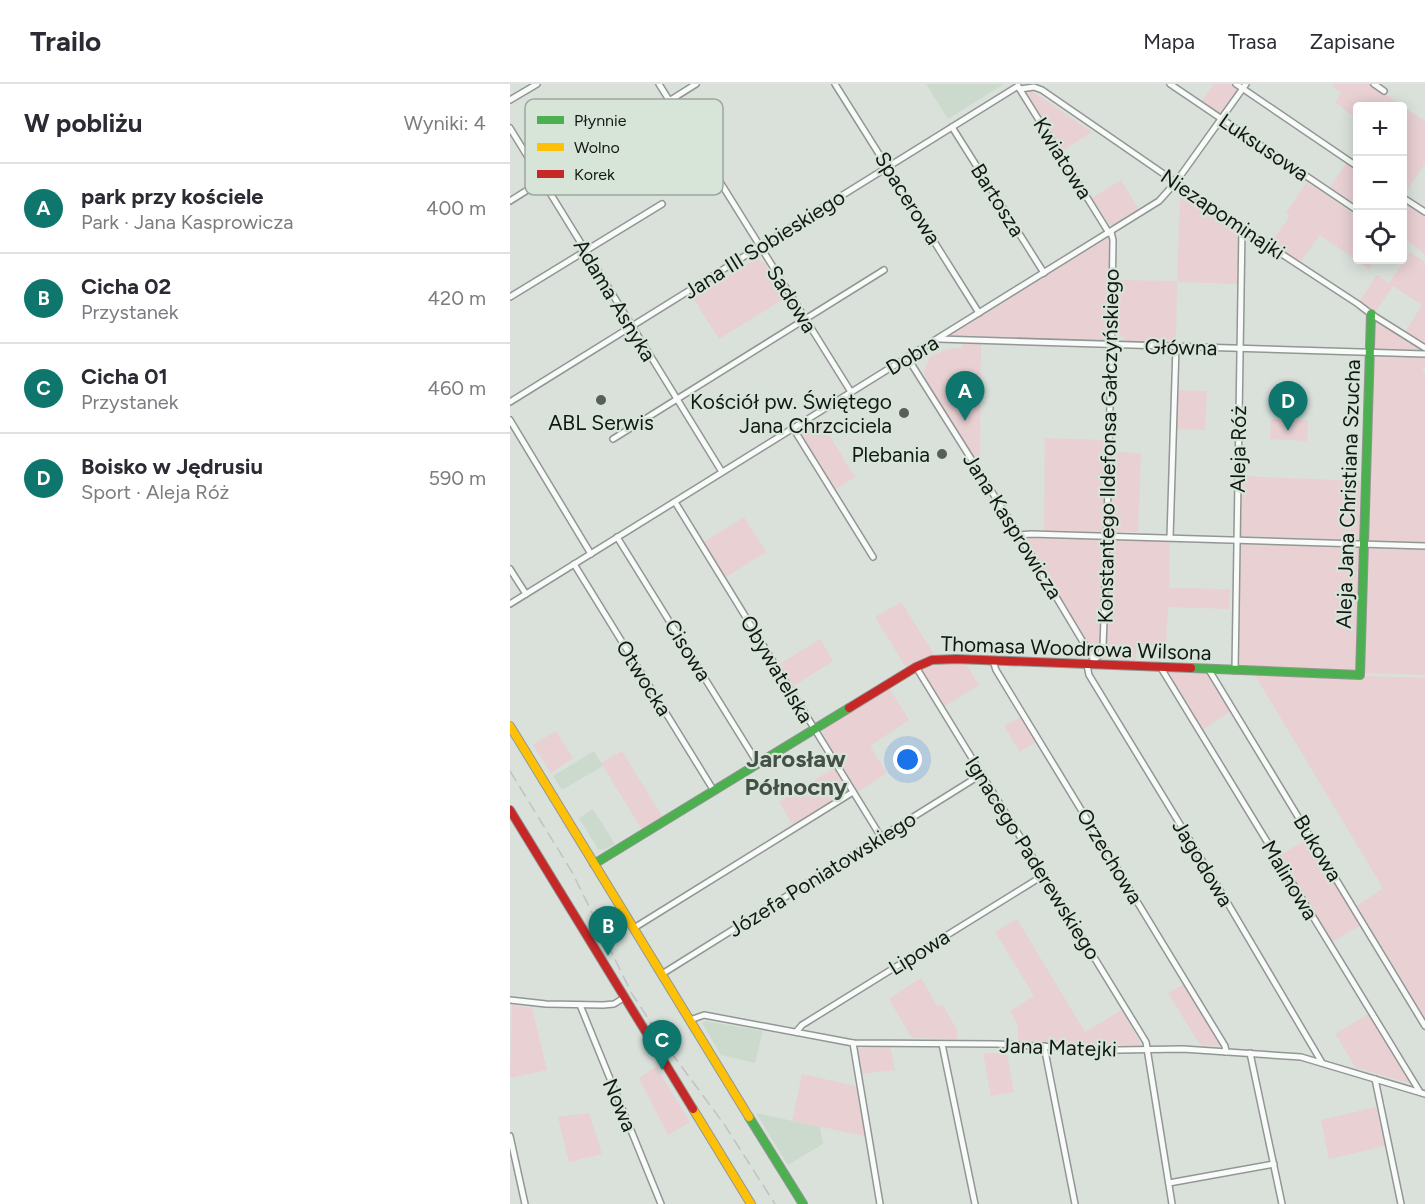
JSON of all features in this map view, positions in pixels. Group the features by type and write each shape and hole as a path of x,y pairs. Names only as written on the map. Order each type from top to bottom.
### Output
{"street":[{"path":"510,100 537,84"},
{"name":"Sadowa","path":"659,84 668,99"},
{"path":"672,99 696,84"},
{"name":"Spacerowa","path":"835,84 979,313"},
{"name":"Luksusowa","path":"1170,84 1357,210"},
{"path":"1236,84 1244,86 1353,163"},
{"path":"1374,84 1384,91"},
{"name":"Dobra","path":"510,604 1159,201 1176,182 1244,86"},
{"name":"Jana III Sobieskiego","path":"510,402 1018,87"},
{"name":"Niezapominajki","path":"1018,87 1034,87 1042,90 1242,228 1425,348"},
{"name":"Kwiatowa","path":"1018,87 1110,232"},
{"name":"Bartosza","path":"952,127 1044,273"},
{"name":"Adama Asnyka","path":"510,128 525,153"},
{"name":"Sadowa","path":"723,188 851,392"},
{"path":"510,201 525,192"},
{"name":"Adama Asnyka","path":"551,195 722,472"},
{"path":"1407,200 1425,213"},
{"path":"510,297 662,204"},
{"name":"Aleja Róż","path":"1235,671 1242,228"},
{"name":"Konstantego Ildefonsa Gałczyńskiego","path":"1093,663 1103,647 1112,345 1113,240 1110,232"},
{"path":"613,439 884,270"},
{"name":"Aleja Jana Christiana Szucha","path":"1360,675 1371,314"},
{"name":"Główna","path":"937,339 1425,354"},
{"path":"1170,537 1176,347"},
{"name":"Jana Kasprowicza","path":"907,357 1019,536 1093,663"},
{"path":"510,420 591,554"},
{"path":"793,428 873,557"},
{"name":"Obywatelska","path":"675,502 881,837"},
{"path":"1019,536 1031,534 1106,535 1425,546"},
{"name":"Cisowa","path":"617,537 758,764"},
{"name":"Otwocka","path":"574,564 714,791"},
{"path":"510,569 526,594"},
{"name":"Thomasa Woodrowa Wilsona","path":"594,864 916,667 932,660 1093,663 1161,668 1360,675"},
{"name":"Orzechowa","path":"993,661 996,670 1225,1046 1226,1052"},
{"name":"Jagodowa","path":"1093,663 1089,675 1321,1061"},
{"name":"Ignacego Paderewskiego","path":"916,667 1146,1042 1172,1204"},
{"name":"Malinowa","path":"1161,668 1422,1093"},
{"name":"Bukowa","path":"1209,670 1425,1026"},
{"path":"510,726 803,1204"},
{"name":"Józefa Poniatowskiego","path":"662,974 982,774"},
{"path":"634,928 853,792"},
{"path":"510,810 751,1204"},
{"name":"Lipowa","path":"796,1032 802,1025 1044,875"},
{"path":"510,1000 580,1005 611,1004 625,997"},
{"name":"Nowa","path":"580,1005 661,1204"},
{"name":"Jana Matejki","path":"690,1020 704,1015 853,1043 1044,1046 1250,1053 1301,1057 1321,1061 1422,1093"},
{"path":"853,1043 880,1204"},
{"path":"942,1044 975,1204"},
{"path":"1044,1046 1075,1204"},
{"path":"1250,1053 1282,1204"},
{"path":"1375,1079 1401,1204"},
{"path":"510,1136 525,1204"},
{"path":"1169,1183 1274,1164"}],"shaded area":[{"path":"926,84 1004,84 948,119"},
{"path":"1214,84 1231,84 1238,89 1220,115 1201,102"},
{"path":"1334,84 1370,84 1397,102 1353,102 1353,116 1336,103 1341,92 1332,86"},
{"path":"1029,89 1092,132 1062,151 1025,91"},
{"path":"1407,109 1425,121 1425,164 1407,191"},
{"path":"1347,162 1353,167 1353,201 1351,204 1329,189"},
{"path":"1121,180 1140,211 1114,226 1109,224 1092,198"},
{"path":"1307,182 1353,213 1353,258 1320,235 1300,262 1271,243 1290,216 1286,213"},
{"path":"1180,196 1187,197 1236,230 1239,238 1238,284 1177,282 1176,343 1127,341 1114,331 1115,280 1177,281"},
{"path":"1407,203 1425,216 1425,254 1407,241"},
{"path":"1110,237 1107,341 951,336 950,334"},
{"path":"1410,252 1425,262 1425,343 1405,332 1422,305 1393,286 1375,312 1360,301 1377,275 1389,283 1402,264 1407,264 1407,256"},
{"path":"755,259 764,262 784,294 780,296 782,300 719,339 693,298"},
{"path":"1362,264 1372,264 1369,269"},
{"path":"1375,320 1421,350 1374,349"},
{"path":"963,344 981,344 980,462 977,464 925,379 924,370 930,357 947,349 962,348"},
{"path":"1376,355 1425,356 1425,366 1422,370 1425,372 1425,544 1368,542 1374,357"},
{"path":"1178,390 1207,391 1205,430 1177,429"},
{"path":"819,419 855,477 835,490 798,432"},
{"path":"1271,419 1308,421 1307,441 1270,439"},
{"path":"1045,438 1105,440 1103,532 1044,531"},
{"path":"1112,452 1141,453 1138,532 1114,531 1109,526"},
{"path":"1240,476 1360,481 1359,540 1238,536"},
{"path":"744,517 766,552 726,577 704,542"},
{"path":"1023,537 1103,538 1099,651 1095,653"},
{"path":"1110,539 1170,541 1169,588 1230,589 1229,609 1168,607 1166,646 1137,645 1135,664 1109,664 1104,657 1107,542"},
{"path":"1239,544 1360,547 1356,672 1239,667"},
{"path":"1368,548 1425,549 1425,675 1364,673"},
{"path":"901,602 935,656 926,658 907,669 875,617"},
{"path":"820,639 833,661 792,687 778,665"},
{"path":"965,663 979,685 944,707 922,671 930,665"},
{"path":"1166,670 1206,671 1231,711 1202,730"},
{"path":"1253,672 1425,678 1425,1018 1357,906 1383,888"},
{"path":"889,688 909,720 870,746 887,773 858,792 823,734 824,728"},
{"path":"1020,717 1036,742 1020,752 1004,726"},
{"path":"556,731 573,758 551,773 533,745"},
{"path":"594,751 603,766 562,790 553,776"},
{"path":"622,751 663,818 643,831 601,763"},
{"path":"834,768 846,786 845,792 793,825 779,802"},
{"path":"593,809 615,844 604,850 598,849 579,818"},
{"path":"1309,838 1361,925 1332,942 1279,856"},
{"path":"1017,919 1085,1032 1122,1010 1142,1046 1018,1041 1018,1026 1010,1011 1034,996 995,932"},
{"path":"921,978 937,1006 942,1004 957,1030 957,1039 912,1038 889,999"},
{"path":"1184,984 1222,1046 1200,1045 1168,993"},
{"path":"512,1005 532,1008 547,1070 510,1078"},
{"path":"1368,1014 1412,1084 1356,1068 1335,1034"},
{"path":"706,1021 763,1031 755,1063 721,1055 702,1023"},
{"path":"890,1046 895,1070 861,1074 858,1048"},
{"path":"983,1053 1007,1053 1014,1092 991,1096"},
{"path":"656,1067 690,1122 668,1135 639,1078"},
{"path":"802,1074 856,1086 865,1136 792,1121"},
{"path":"1376,1107 1385,1146 1329,1159 1321,1120"},
{"path":"589,1113 602,1154 569,1162 558,1117"},
{"path":"756,1113 820,1127 823,1144 788,1165"}],"railway":[{"path":"510,771 572,872 632,994 667,1047 724,1124 775,1204"}],"traffic: fast":[{"path":"1191,668 1360,675 1371,314"},
{"path":"594,864 849,708"},
{"path":"749,1117 803,1204"}],"traffic: slow":[{"path":"510,726 749,1117"},
{"path":"693,1109 751,1204"}],"traffic: jam":[{"path":"849,708 916,667 932,660 1191,668"},
{"path":"510,810 693,1109"}],"place":[{"name":"ABL Serwis","path":"601,400"},
{"name":"Kościół pw. Świętego Jana Chrzciciela","path":"904,413"},
{"name":"park przy kościele","path":"965,421"},
{"name":"Boisko w Jędrusiu","path":"1288,431"},
{"name":"Plebania","path":"942,454"},
{"name":"Cicha 02","path":"608,956"},
{"name":"Cicha 01","path":"662,1070"}],"district":[{"name":"Jarosław Północny","path":"796,772"}]}
